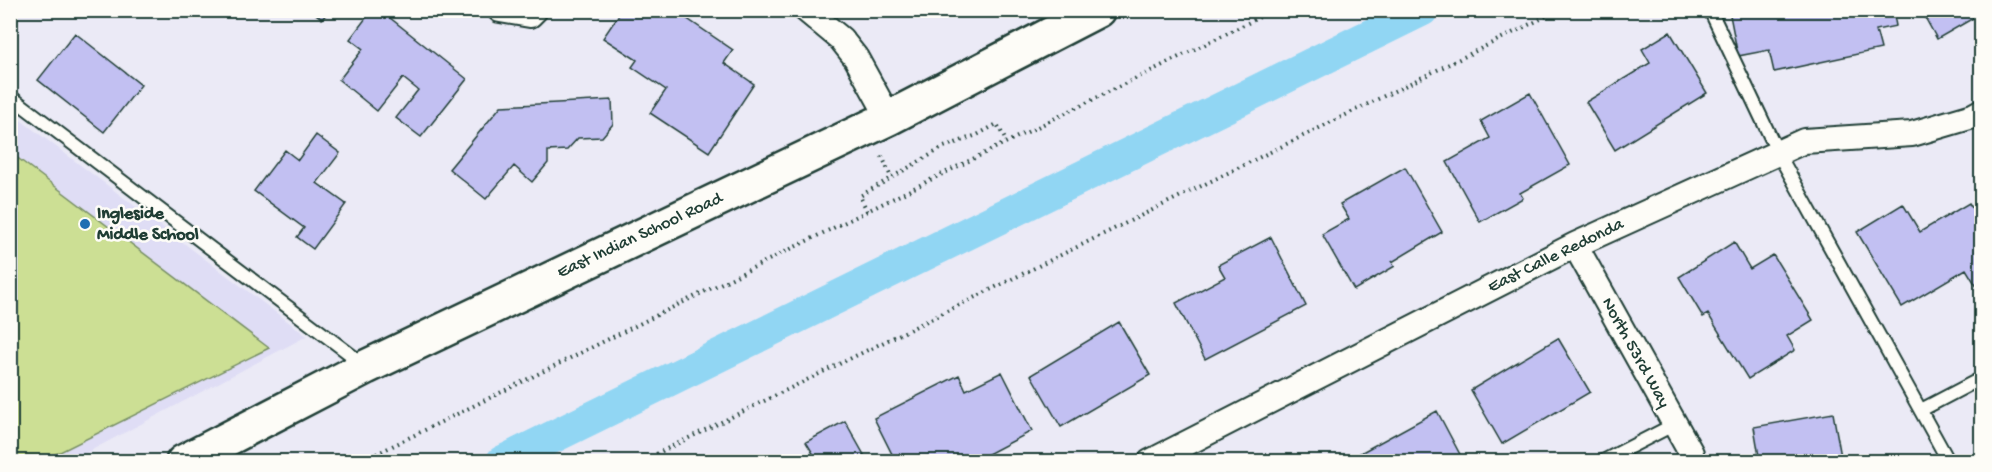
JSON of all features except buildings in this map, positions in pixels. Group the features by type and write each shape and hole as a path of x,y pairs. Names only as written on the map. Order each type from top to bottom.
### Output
{"main road":[{"name":"East Indian School Road","path":"183,462 366,367 889,118 1098,10"}],"street":[{"path":"500,10 532,13"},
{"path":"806,10 841,39 856,58 889,118"},
{"name":"East Calle Redonda","path":"1150,462 1575,245 1804,141 1912,134 1973,116 1982,111"},
{"name":"North 53rd Way","path":"1575,245 1692,453 1692,462"}],"lane":[{"path":"1710,10 1778,153 1949,462"},
{"path":"10,96 366,367"},
{"path":"1921,410 1982,378"},
{"path":"1601,462 1676,424"}],"path":[{"path":"360,462 1274,10"},
{"path":"640,462 1560,10"},
{"path":"867,211 860,196 944,147 998,124 1006,141"}],"shaded area":[{"name":"Ingleside Middle School","path":"10,112 307,336 71,461 11,461"}],"green space":[{"name":"Ingleside Middle School","path":"11,153 269,348 42,461 11,461"}],"waterway":[{"path":"502,462 1422,10"}],"place":[{"name":"Ingleside Middle School","path":"85,224"}]}
